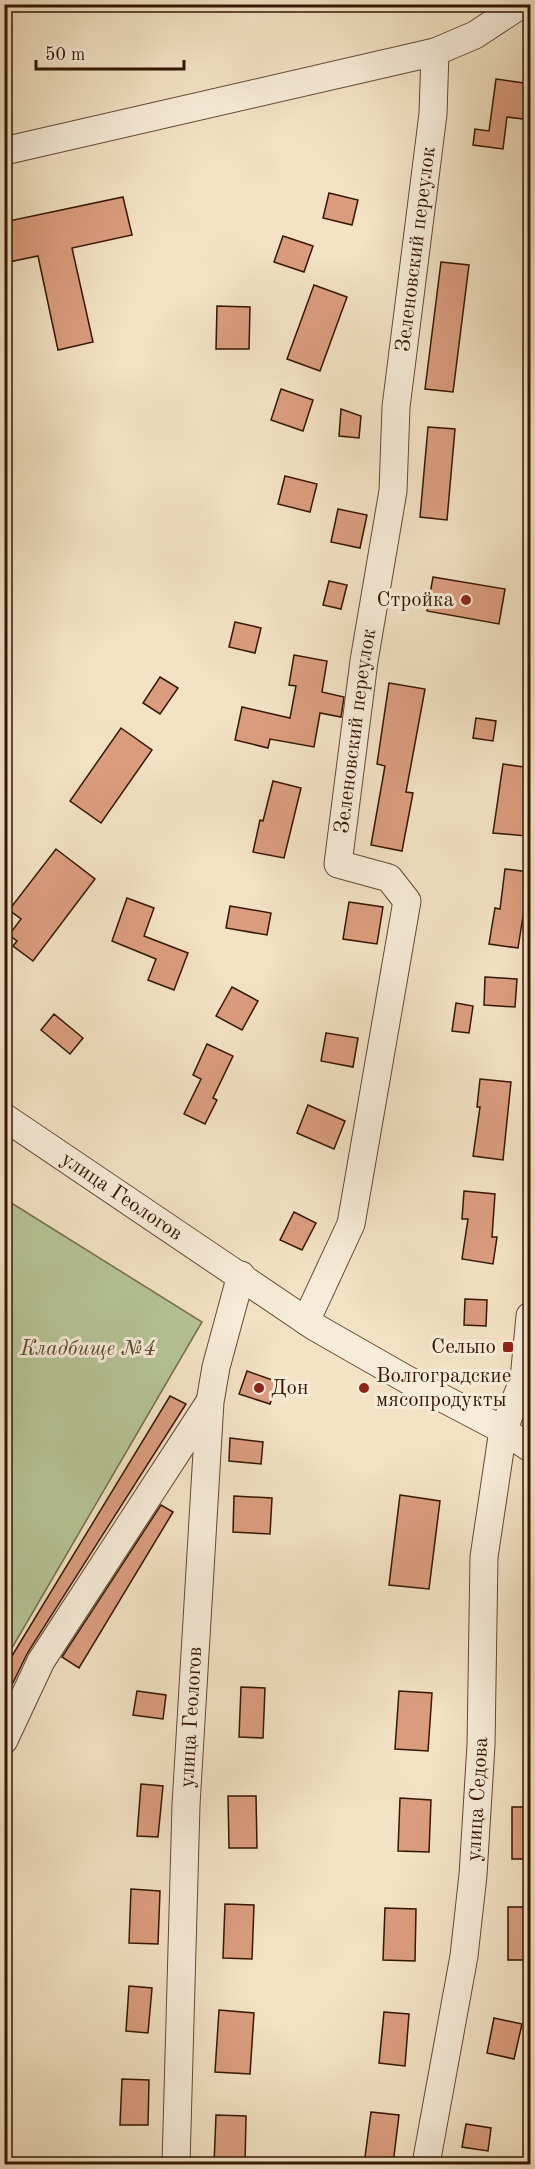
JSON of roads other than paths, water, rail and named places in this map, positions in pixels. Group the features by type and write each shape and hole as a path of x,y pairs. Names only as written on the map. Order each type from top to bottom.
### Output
{"street":[{"path":"4,151 435,52 475,34 522,4"},
{"name":"Зеленовский переулок","path":"306,1321 351,1224 407,901 389,878 338,864 364,661 393,491 396,406 434,114 435,52"},
{"name":"улица Геологов","path":"4,1117 306,1321 406,1379 503,1430 531,1448"},
{"name":"улица Геологов","path":"176,2164 186,1805 210,1402 216,1367 241,1275"},
{"name":"улица Седова","path":"426,2164 464,1956 474,1875 481,1745 484,1557 503,1430 524,1378 531,1316"},
{"path":"4,1740 41,1660 210,1402"}],"place":[{"name":"Стройка","path":"466,600"},
{"name":"Сельпо","path":"508,1347"},
{"name":"Дон","path":"259,1388"},
{"name":"Волгоградские мясопродукты","path":"364,1388"}],"park label":[{"name":"Кладбище №4","path":"88,1349"}]}
